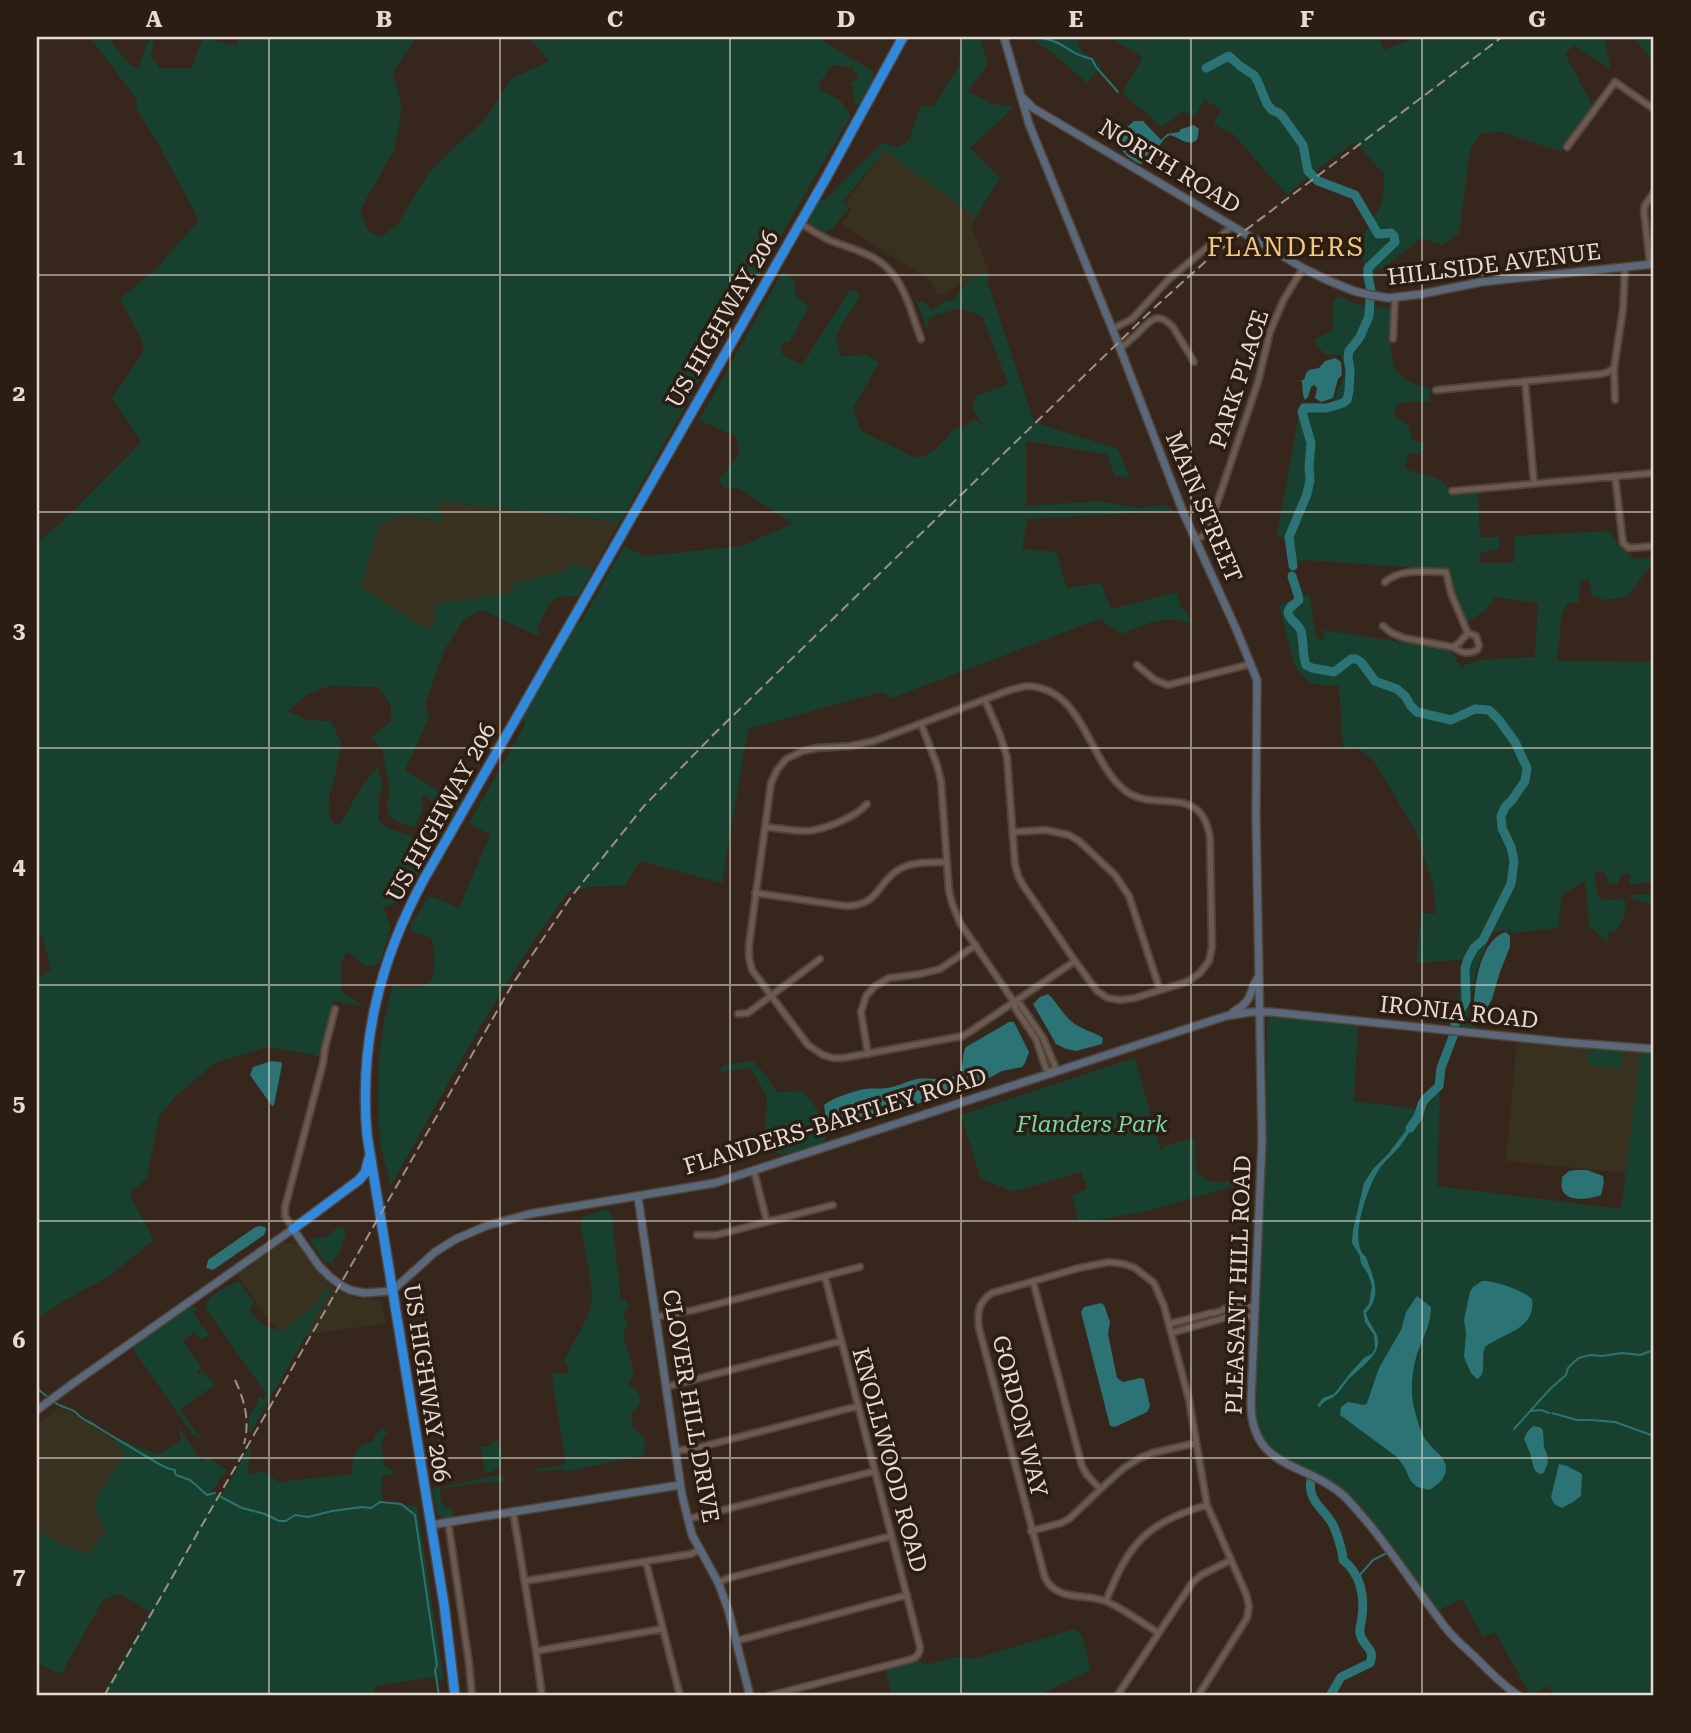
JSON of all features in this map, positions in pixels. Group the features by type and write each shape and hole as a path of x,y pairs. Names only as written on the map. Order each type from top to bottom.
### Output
{"highway":[{"name":"US HIGHWAY 206","path":"455,1696 449,1634 370,1157 366,1117 366,1066 384,970 408,909 800,223 903,37"},
{"path":"293,1229 359,1180 365,1173 370,1157"}],"street":[{"name":"MAIN STREET","path":"1004,37 1031,127 1170,480 1257,680 1260,1012"},
{"path":"1567,146 1615,82 1654,108"},
{"name":"NORTH ROAD","path":"1021,94 1028,104 1037,110 1303,268"},
{"path":"1031,127 1037,110"},
{"path":"1652,265 1644,211 1654,192"},
{"path":"800,223 831,240 873,256 884,264 900,285 921,339"},
{"path":"1112,329 1139,313 1168,279 1232,225"},
{"name":"HILLSIDE AVENUE","path":"1303,268 1327,280 1370,295 1395,298 1481,282 1652,265"},
{"path":"1615,400 1614,368 1623,309 1625,267"},
{"name":"PARK PLACE","path":"1196,540 1206,533 1213,516 1258,382 1272,327 1283,301 1303,268"},
{"path":"1393,339 1395,298"},
{"path":"1120,349 1149,321 1159,318 1171,324 1194,362"},
{"path":"1436,390 1601,374 1614,368"},
{"path":"1525,381 1534,483"},
{"path":"1452,491 1654,473"},
{"path":"1615,476 1623,543 1629,548 1654,546"},
{"path":"1383,626 1392,634 1404,638 1453,647 1468,654 1479,646 1476,636 1468,633 1451,593 1446,572 1403,572 1385,582"},
{"path":"1453,647 1468,633"},
{"path":"1137,665 1155,680 1168,685 1251,664"},
{"path":"985,700 1007,757 1015,865 1020,880 1094,988 1108,998 1127,1000 1194,978 1203,971 1212,947 1210,838 1205,819 1186,803 1147,800 1128,793 1113,778 1068,704 1055,693 1026,686 1010,690 874,741 810,749 792,756 781,765 771,783 755,893 749,945 752,970 808,1045 819,1054 836,1058 963,1036 1074,961"},
{"path":"921,724 939,773 952,903 958,918 1014,1002 1020,1004 1044,1038 1055,1066 1052,1073"},
{"path":"765,827 800,831 819,829 856,814 867,804"},
{"path":"1013,832 1046,830 1069,835 1115,875 1129,896 1160,990"},
{"path":"755,893 846,906 858,905 874,896 891,875 900,869 915,864 947,862"},
{"path":"868,1054 861,1012 866,996 875,986 889,978 940,969 976,945"},
{"path":"738,1014 748,1013 820,959"},
{"path":"1226,1016 1247,1002 1259,976"},
{"path":"335,1009 286,1205 286,1218 319,1266 342,1286 359,1293 392,1291"},
{"name":"FLANDERS-BARTLEY ROAD","path":"392,1291 435,1252 481,1227 529,1214 706,1185 1226,1016 1260,1012"},
{"name":"IRONIA ROAD","path":"1260,1012 1654,1049"},
{"name":"PLEASANT HILL ROAD","path":"1260,1012 1262,1140 1251,1410 1254,1429 1267,1450 1346,1498 1384,1543 1448,1631 1518,1696"},
{"path":"754,1171 767,1222"},
{"name":"CLOVER HILL DRIVE","path":"638,1196 680,1485 692,1535 718,1582 728,1609 750,1696"},
{"path":"697,1235 716,1236 833,1205"},
{"path":"37,1410 293,1229"},
{"name":"GORDON WAY","path":"1159,1633 1106,1601 1061,1593 1048,1583 1031,1531 979,1328 978,1312 982,1301 992,1293 1109,1262 1124,1264 1154,1283 1169,1324"},
{"path":"655,1317 694,1310 860,1267"},
{"name":"KNOLLWOOD ROAD","path":"768,1696 912,1659 919,1653 920,1647 825,1277"},
{"path":"1033,1281 1082,1466 1100,1489"},
{"path":"1198,1696 1249,1613 1246,1594 1207,1505 1189,1401 1169,1324 1226,1309 1255,1307"},
{"path":"1171,1334 1231,1317 1255,1317"},
{"path":"666,1387 841,1341"},
{"path":"675,1451 697,1448 858,1406"},
{"path":"1031,1531 1069,1520 1124,1468 1140,1458 1196,1443"},
{"path":"688,1519 874,1471"},
{"path":"431,1525 680,1485"},
{"path":"1106,1601 1125,1559 1144,1535 1170,1518 1207,1505"},
{"path":"513,1511 542,1696"},
{"path":"448,1521 472,1696"},
{"path":"718,1582 891,1536"},
{"path":"525,1581 691,1554 699,1550"},
{"path":"1118,1696 1195,1579 1231,1560"},
{"path":"646,1562 680,1696"},
{"path":"736,1640 907,1595"},
{"path":"536,1651 662,1629"}],"shaded area":[{"path":"884,150 976,217 971,225 989,271 937,296 931,281 841,224 852,210 845,203"},
{"path":"437,501 620,522 592,571 587,567 513,584 515,592 437,604 434,625 426,629 361,587 380,523 404,515 442,521"},
{"path":"1517,1038 1641,1052 1626,1173 1506,1161"},
{"path":"283,1242 298,1244 324,1278 339,1292 360,1299 382,1300 386,1323 307,1335 295,1355 237,1275"},
{"path":"62,1406 112,1436 124,1454 93,1504 105,1532 88,1554 64,1546 37,1530 37,1424"}],"green space":[{"path":"90,37 107,37 131,66 139,67 150,37 155,37 151,56 160,68 192,68 203,37 236,46 239,37 417,37 393,72 402,107 394,150 360,210 368,231 381,237 397,225 430,171 486,118 511,79 549,61 533,43 523,37 816,37 873,71 874,81 861,104 857,105 854,103 850,83 857,79 858,74 853,71 854,67 831,66 819,84 819,89 841,101 851,116 620,522 438,501 442,521 404,515 380,523 361,587 426,629 434,625 436,604 515,592 512,584 563,572 571,565 587,567 592,571 578,597 561,597 551,602 537,628 538,635 482,610 465,618 445,649 425,704 429,718 405,770 442,793 462,800 437,842 424,834 432,825 440,826 442,821 437,808 425,794 421,798 423,808 415,828 389,816 387,804 390,789 382,749 371,738 391,721 391,706 378,687 329,686 305,696 288,711 307,720 331,721 341,742 329,796 330,819 335,824 341,823 362,786 378,766 382,784 378,805 379,821 386,827 434,848 409,890 402,889 402,898 398,902 383,907 391,927 380,963 365,967 346,952 341,963 341,991 363,1006 334,1001 321,1056 267,1047 215,1063 175,1097 159,1116 147,1178 129,1194 154,1240 108,1277 37,1319 37,979 51,969 43,938 37,932 37,544 141,442 112,398 143,352 143,343 120,299 156,269 199,220 136,108 137,100"},
{"path":"967,37 980,37 988,64 968,91 992,104 1014,107 970,148 1000,178 976,217 884,150 843,202 849,208 833,228 825,232 810,224 809,218 818,201 826,199 882,143 897,147 909,140 921,105 933,107 959,66 960,42"},
{"path":"1037,37 1082,37 1077,46 1101,67 1087,83 1050,51 1039,45 1035,40"},
{"path":"1108,37 1379,37 1384,50 1418,37 1633,37 1605,40 1611,70 1574,45 1565,54 1593,107 1573,138 1562,145 1562,152 1502,132 1481,133 1470,150 1459,233 1442,245 1421,238 1389,264 1375,271 1373,286 1363,285 1364,263 1357,246 1383,201 1384,174 1355,142 1287,195 1232,133 1213,124 1222,109 1204,100 1195,117 1184,111 1162,127 1122,93 1143,57"},
{"path":"1633,37 1654,37 1654,62"},
{"path":"783,271 794,281 796,296 809,307 789,343 783,341 783,355 802,365 850,290 857,291 860,297 836,337 840,356 868,355 879,363 853,408 859,427 863,432 914,457 920,457 937,447 956,427 963,428 974,419 985,427 972,408 976,396 1008,384 982,316 959,308 933,316 928,320 927,328 917,302 924,301 932,310 946,301 953,301 968,281 989,271 987,284 1034,422 1118,449 1130,477 1115,476 1107,454 1026,441 1026,506 1101,501 1136,508 1165,505 1174,511 1027,519 1022,549 1056,552 1067,588 1101,583 1111,609 1177,592 1181,608 1186,610 1190,623 1163,620 1122,634 1099,619 892,698 881,692 748,729 722,883 640,861 625,886 570,890 498,998 391,1186 382,1149 379,1118 379,1060 384,1022 393,985 414,988 424,986 433,975 434,968 432,938 412,932 411,925 427,898 433,897 459,908 490,835 469,823 526,723 522,720 523,715 577,622 581,622 624,546 645,556 741,546 793,524 740,489 723,487 719,480 740,453 735,436 699,420"},
{"path":"1341,296 1355,304 1393,309 1391,355 1394,364 1404,378 1430,389 1430,401 1398,403 1393,415 1408,425 1413,441 1425,443 1419,454 1408,453 1405,469 1437,478 1446,484 1448,494 1478,491 1480,537 1499,537 1499,549 1480,553 1479,563 1514,562 1514,536 1609,531 1620,546 1635,559 1654,557 1654,561 1628,596 1605,600 1591,595 1589,579 1580,582 1579,603 1568,603 1562,614 1557,661 1654,662 1654,905 1632,899 1631,895 1651,894 1650,882 1630,885 1630,875 1621,874 1618,884 1610,884 1603,871 1594,873 1597,893 1603,900 1623,899 1626,903 1625,914 1617,931 1609,932 1607,943 1589,925 1585,881 1562,895 1558,928 1514,933 1503,930 1490,934 1476,972 1467,1020 1477,1028 1447,1024 1449,1013 1458,1005 1462,960 1416,963 1421,913 1436,914 1433,885 1415,830 1374,761 1357,747 1343,749 1339,686 1311,684 1295,667 1279,605 1310,594 1316,638 1325,640 1323,630 1450,650 1461,667 1478,660 1535,657 1538,603 1495,597 1486,610 1467,622 1448,570 1304,560 1293,565 1290,542 1277,534 1301,402 1332,404 1346,372 1341,355 1324,354 1313,340 1333,330 1333,300"},
{"path":"1270,1017 1358,1024 1354,1101 1427,1110 1429,1099 1437,1090 1440,1094 1437,1186 1621,1209 1641,1052 1654,1052 1654,1696 1555,1696 1548,1686 1531,1696 1495,1632 1483,1637 1462,1599 1437,1611 1394,1549 1356,1505 1338,1487 1276,1454 1258,1431 1253,1399 1266,1131 1267,1024"},
{"path":"1593,1048 1620,1051 1623,1056 1622,1065 1617,1068 1591,1066 1588,1053"},
{"name":"Flanders Park","path":"1135,1058 1161,1151 1166,1145 1195,1138 1196,1173 1211,1182 1253,1181 1143,1212 1079,1223 1072,1196 1087,1189 1081,1172 1013,1192 981,1179 961,1115"},
{"path":"753,1061 777,1092 802,1091 817,1109 823,1122 824,1144 781,1155 770,1150 765,1129 767,1096 750,1068 723,1072 719,1070 724,1065"},
{"path":"608,1209 612,1217 621,1300 626,1300 629,1307 623,1313 627,1324 623,1335 634,1372 628,1386 636,1389 641,1398 638,1407 631,1413 633,1428 644,1437 645,1455 565,1472 562,1469 535,1472 566,1464 552,1377 553,1373 565,1374 569,1371 564,1360 591,1304 582,1217"},
{"path":"343,1226 346,1232 341,1249 332,1263 325,1262 310,1239 326,1237"},
{"path":"239,1281 254,1302 249,1310 265,1326 274,1330 285,1329 317,1304 326,1288 332,1289 249,1433 249,1417 258,1402 258,1396 263,1399 267,1395 206,1309 213,1295"},
{"path":"190,1307 197,1309 193,1312 200,1326 204,1327 209,1335 201,1340 195,1332 183,1341 202,1368 198,1374 205,1372 215,1386 180,1410 202,1441 192,1434 133,1349 134,1345"},
{"path":"178,1426 201,1461 208,1457 227,1470 211,1492 221,1496 250,1446 246,1474 264,1472 279,1482 352,1474 357,1448 373,1441 377,1432 383,1428 388,1433 381,1441 384,1465 394,1474 382,1476 382,1504 417,1506 444,1680 438,1681 432,1677 376,1686 376,1696 102,1696 150,1612 119,1594 103,1600 61,1674 37,1663 37,1530 64,1546 88,1554 105,1532 93,1504 124,1454 112,1436 158,1455 181,1440"},
{"path":"497,1440 500,1465 487,1473 481,1448 463,1451 493,1445 493,1441"},
{"path":"504,1476 503,1482 440,1489 442,1502 454,1513 452,1517 442,1518 437,1514 433,1489"},
{"path":"1074,1629 1082,1635 1091,1670 1037,1696 892,1696 885,1667 916,1659 925,1665 957,1657 974,1659"}],"water":[{"path":"1134,121 1143,121 1161,140 1167,134 1194,125 1199,129 1197,140 1187,142 1170,135 1141,164 1128,156 1119,143 1121,133"},
{"path":"1335,358 1341,362 1342,375 1338,379 1333,398 1321,402 1315,398 1317,388 1314,385 1305,400 1301,380 1304,380 1306,373"},
{"path":"1506,932 1510,936 1510,947 1492,999 1486,1010 1478,1010 1474,1007 1474,997 1481,964 1490,943"},
{"path":"1048,994 1071,1021 1103,1038 1102,1044 1076,1051 1056,1044 1033,1004"},
{"path":"1009,1022 1014,1022 1029,1052 1022,1067 1002,1071 980,1083 848,1127 832,1127 826,1119 824,1105 849,1093 890,1087 917,1079 945,1079 955,1075 961,1069 966,1047"},
{"path":"271,1061 281,1062 282,1065 272,1106 250,1075 253,1067"},
{"path":"1418,1119 1400,1146 1378,1171 1361,1215 1358,1240 1375,1286 1374,1299 1366,1313 1377,1335 1377,1348 1371,1359 1337,1394 1320,1407 1317,1406 1323,1398 1334,1394 1375,1348 1374,1335 1365,1322 1363,1311 1369,1304 1372,1286 1352,1243 1353,1230 1364,1183 1414,1120"},
{"path":"1587,1170 1603,1176 1601,1195 1580,1199 1564,1193 1562,1177 1569,1171"},
{"path":"259,1226 265,1227 264,1235 213,1270 206,1268 208,1260"},
{"path":"1482,1281 1501,1284 1522,1292 1532,1299 1532,1309 1524,1324 1485,1347 1483,1370 1477,1379 1471,1373 1464,1357 1464,1320 1470,1292"},
{"path":"1417,1296 1431,1307 1431,1313 1414,1367 1413,1401 1423,1436 1446,1466 1445,1475 1429,1490 1417,1487 1397,1457 1340,1415 1341,1407 1348,1402 1364,1405 1367,1403 1379,1368 1401,1330 1406,1312"},
{"path":"1101,1303 1110,1322 1108,1334 1117,1378 1123,1382 1144,1379 1150,1406 1147,1412 1115,1427 1110,1426 1081,1312 1084,1307"},
{"path":"1533,1426 1543,1430 1548,1462 1544,1473 1539,1474 1534,1469 1524,1439"},
{"path":"1559,1464 1582,1474 1581,1496 1562,1508 1554,1504 1551,1497"}],"waterway":[{"path":"1041,37 1092,59 1118,92"},
{"path":"1206,68 1229,56 1254,75 1267,104 1283,117 1303,145 1308,171 1318,181 1355,195 1378,234 1391,233 1394,236 1395,242 1368,268 1371,290"},
{"path":"1293,566 1289,537 1310,480 1311,443 1302,412 1304,408 1327,408 1347,400 1349,351 1360,337 1369,316 1370,300"},
{"path":"1292,576 1299,600 1290,607 1288,613 1301,631 1306,665 1334,672 1351,659 1356,659 1375,681 1397,689 1417,712 1451,720 1475,709 1489,710 1515,742 1527,768 1525,781 1501,816 1502,828 1514,861 1511,884 1483,940 1474,948 1468,959 1465,968 1466,1001 1456,1017 1455,1025"},
{"path":"1410,1128 1425,1099 1439,1086 1441,1068 1454,1034"},
{"path":"1575,1361 1590,1355 1640,1355 1654,1350"},
{"path":"1514,1429 1566,1375 1574,1362"},
{"path":"37,1390 49,1398"},
{"path":"54,1402 74,1411 158,1464 175,1470 176,1475 190,1480 207,1495 215,1493"},
{"path":"1530,1411 1541,1410 1549,1413"},
{"path":"1552,1413 1577,1420 1589,1420"},
{"path":"1591,1420 1615,1422 1654,1436"},
{"path":"1311,1480 1311,1493 1332,1523 1343,1560 1354,1571 1360,1585 1363,1608 1360,1633 1371,1654 1370,1663 1341,1677 1330,1696"},
{"path":"221,1497 242,1508 279,1521 286,1521 295,1515 308,1517 332,1511 371,1508 380,1502 401,1504 415,1515 439,1696"},
{"path":"1358,1577 1373,1560 1387,1553"}],"railway":[{"path":"104,1696 512,985 571,897 644,806 714,734 1154,308 1205,262 1502,37"},
{"path":"235,1380 246,1412 244,1444"}],"district":[{"name":"FLANDERS","path":"1286,247"}]}
